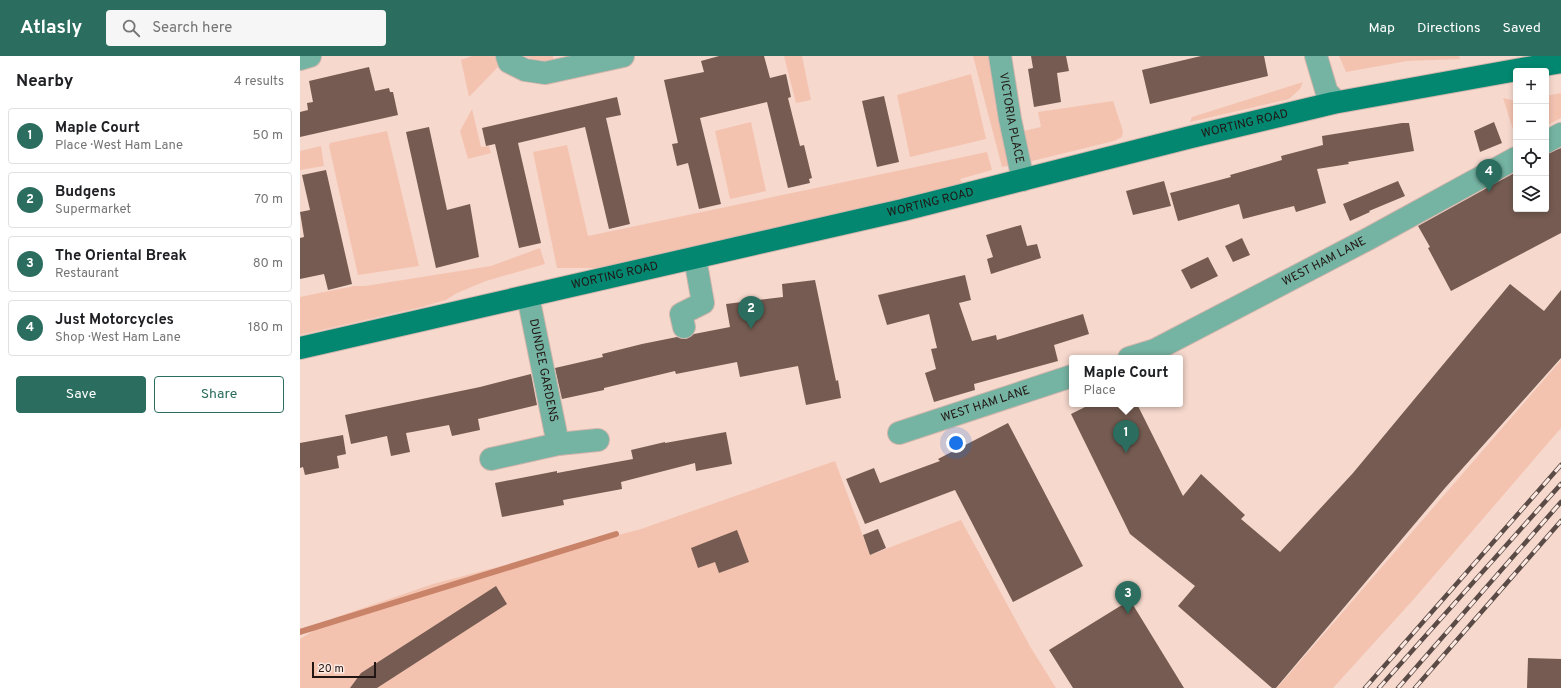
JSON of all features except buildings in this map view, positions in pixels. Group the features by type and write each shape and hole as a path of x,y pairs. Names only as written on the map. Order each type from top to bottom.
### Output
{"main road":[{"name":"WORTING ROAD","path":"300,348 903,210 1191,137 1333,103 1561,62"}],"street":[{"path":"300,59 310,56"},
{"path":"507,56 509,62 525,70 545,73 623,56"},
{"name":"VICTORIA PLACE","path":"1000,56 1010,119 1023,180"},
{"path":"1316,56 1327,93 1331,96 1333,103"},
{"path":"1549,140 1561,134"},
{"name":"WEST HAM LANE","path":"1139,355 1155,350 1368,239 1513,160"},
{"path":"684,327 681,314 703,303 695,258"},
{"name":"DUNDEE GARDENS","path":"528,296 558,444"},
{"name":"WEST HAM LANE","path":"899,433 1069,377"},
{"path":"491,459 558,444 598,440"}],"shaded area":[{"path":"472,56 495,56 498,67 469,97 461,60"},
{"path":"525,56 553,56 554,62 534,60"},
{"path":"784,56 802,56 811,100 796,103"},
{"path":"973,56 992,56 1012,165 1002,167"},
{"path":"1339,56 1459,56 1460,59 1407,61 1346,72"},
{"path":"971,74 986,139 910,157 897,95"},
{"path":"1303,82 1300,89 1289,99 1190,122 1192,117"},
{"path":"1561,93 1561,118 1549,124 1549,104 1549,95"},
{"path":"1503,98 1513,100 1513,130"},
{"path":"1113,101 1123,131 1122,137 1114,141 1028,162 1019,132 1041,127 1038,112"},
{"path":"472,109 481,147 489,146 491,153 468,159 460,131"},
{"path":"751,122 766,191 730,199 715,131"},
{"path":"387,131 419,266 358,275 329,146 330,143"},
{"path":"567,145 588,236 987,152 992,170 960,179 962,183 817,219 599,268 557,268 533,152"},
{"path":"321,146 324,166 300,170 300,151"},
{"path":"540,248 545,264 486,281 457,293 446,300 422,307 300,335 300,297 354,286 365,286 491,266"},
{"path":"1561,360 1561,428 1413,600 1333,688 1277,688"},
{"path":"835,461 870,555 961,520 1031,648 1056,688 300,688 300,639 334,618 433,584 641,529"}],"waterway":[{"path":"300,632 616,534"}],"railway":[{"path":"1365,688 1561,465"},
{"path":"1379,688 1561,484"},
{"path":"1398,688 1561,502"},
{"path":"1415,688 1561,521"}],"place":[{"name":"Just Motorcycles","path":"1489,192"},
{"name":"Budgens","path":"751,329"},
{"name":"Maple Court","path":"1126,453"},
{"name":"The Oriental Break","path":"1128,614"}]}
